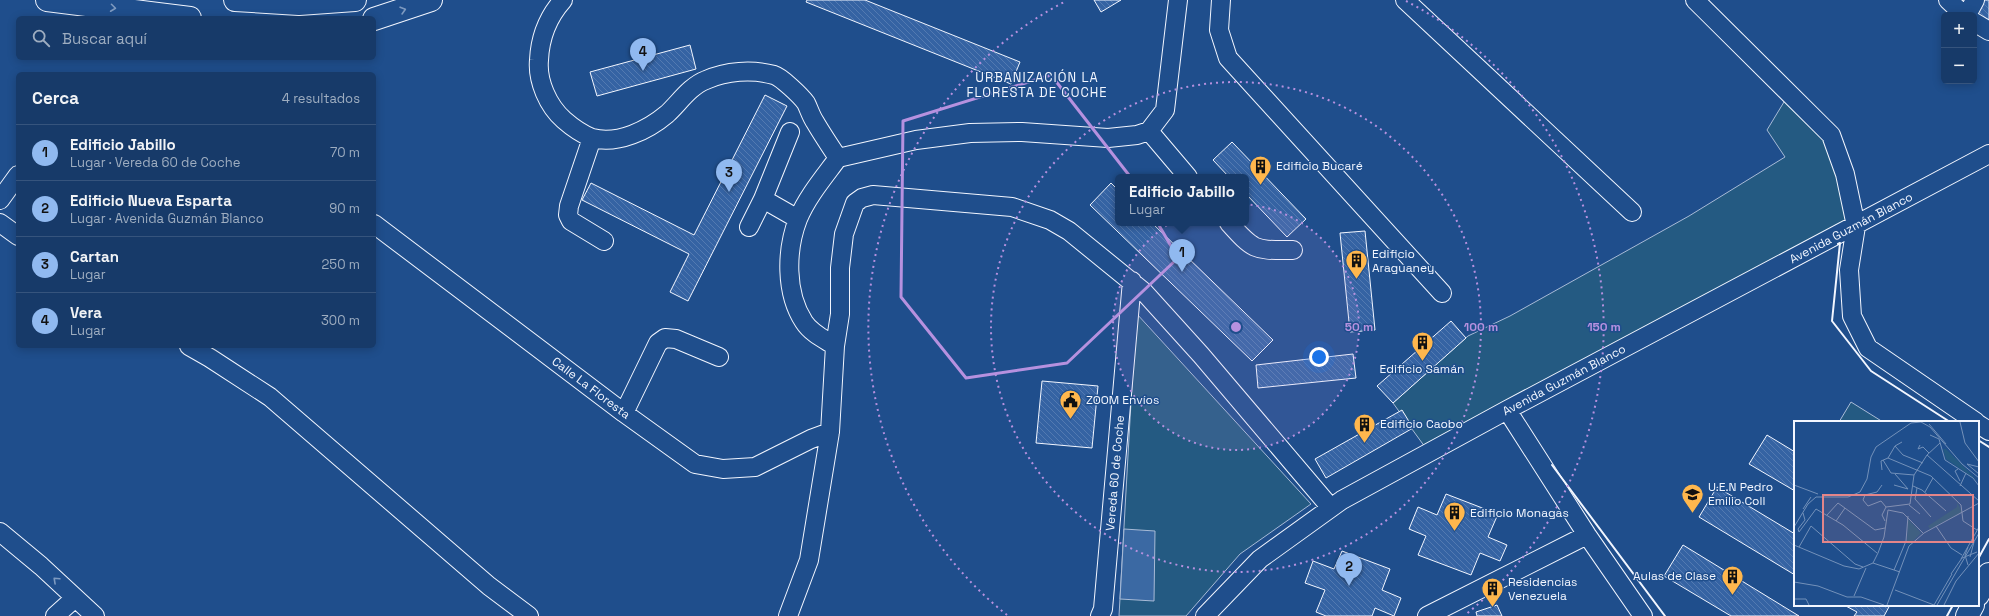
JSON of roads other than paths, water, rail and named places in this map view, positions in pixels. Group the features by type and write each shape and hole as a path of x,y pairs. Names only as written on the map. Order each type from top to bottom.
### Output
{"main road":[{"path":"47,0 174,16"},
{"path":"235,0 299,4 355,0"},
{"path":"376,18 432,0"},
{"path":"1979,593 1989,574"},
{"path":"1967,616 1972,606"}],"street":[{"path":"563,0 546,25 540,45 538,65 548,101 559,115 573,128 592,138 609,140 630,136 647,128 666,114 703,81 722,73 750,72 775,75 795,92 805,102 814,121 838,158"},
{"path":"835,346 814,333 804,322 790,286 792,244 798,219 808,199 838,158 916,140 970,133 1022,132 1108,138 1137,135 1150,131 1165,110 1178,0"},
{"path":"1221,0 1219,30 1228,58 1442,293"},
{"path":"1405,0 1632,212"},
{"path":"1695,0 1831,135 1845,174 1856,226 1849,270 1852,316 1868,348 1974,421"},
{"path":"1948,0 1962,12"},
{"path":"1968,12 1975,0"},
{"path":"1977,24 1989,31"},
{"path":"1150,131 1186,174"},
{"path":"749,227 763,199 790,132"},
{"path":"592,138 569,206 568,215 572,221 604,241"},
{"name":"Avenida Guzmán Blanco","path":"1205,616 1260,559 1342,500 1507,410 1856,226 1989,154"},
{"path":"0,200 16,178"},
{"path":"788,616 809,560 830,432 835,346 840,314 840,268 844,234 855,204 862,198 873,195 1012,207 1050,220 1070,231 1132,281 1201,355 1331,508"},
{"path":"763,199 798,219"},
{"path":"0,223 16,235"},
{"name":"Calle La Floresta","path":"376,226 624,413 696,464 723,469 755,467 811,439 830,432"},
{"path":"1232,226 1247,243 1257,249 1293,250"},
{"name":"Vereda 60 de Coche","path":"1100,616 1103,609 1132,281"},
{"path":"624,413 658,343 665,338 676,339 719,357"},
{"path":"192,348 210,358 270,397 489,586 529,616"},
{"path":"1507,410 1587,535 1643,616"},
{"path":"1979,424 1989,431"},
{"path":"0,532 41,566 96,616"},
{"path":"1427,616 1587,535"},
{"path":"55,616 75,598"}],"place":[{"name":"Vera","path":"643,71"},
{"name":"Edificio Bucaré","path":"1260,186"},
{"name":"Cartan","path":"729,192"},
{"name":"Edificio Jabillo","path":"1182,272"},
{"name":"Edificio Araguaney","path":"1357,280"},
{"name":"Edificio Samán","path":"1422,362"},
{"name":"ZOOM Envíos","path":"1071,420"},
{"name":"Edificio Caobo","path":"1364,444"},
{"name":"U.E.N Pedro Emilio Coll","path":"1692,514"},
{"name":"Edificio Monagas","path":"1454,532"},
{"name":"Edificio Nueva Esparta","path":"1349,586"},
{"name":"Aulas de Clase","path":"1732,596"},
{"name":"Residencias Venezuela","path":"1493,608"}],"district":[{"name":"URBANIZACIÓN LA FLORESTA DE COCHE","path":"1037,84"}]}
